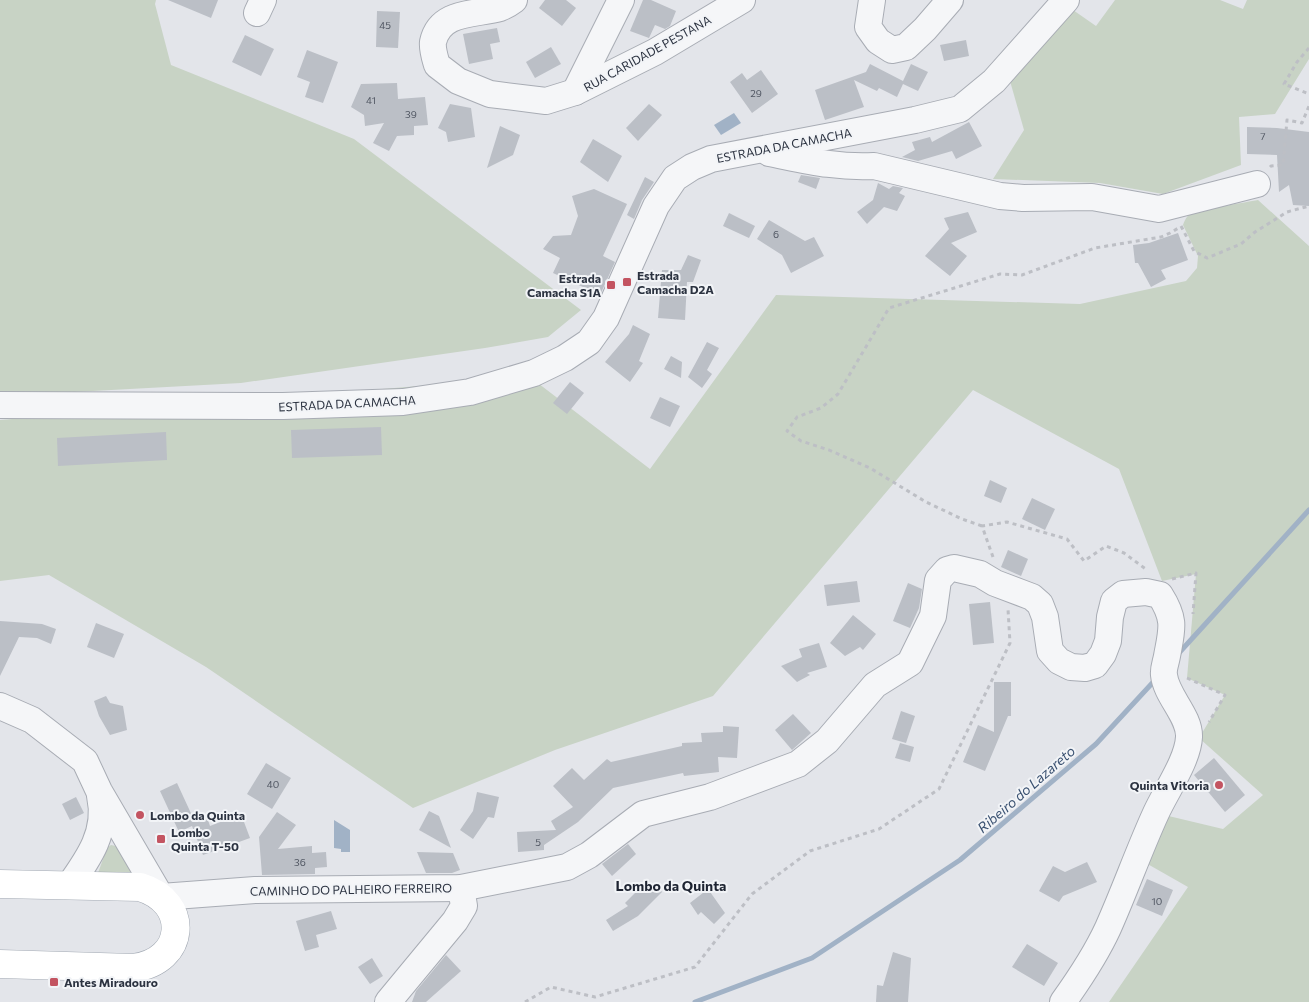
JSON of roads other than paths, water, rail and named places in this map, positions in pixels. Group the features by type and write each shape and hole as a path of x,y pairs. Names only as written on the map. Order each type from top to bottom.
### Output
{"main road":[{"path":"0,884 140,887 151,890 161,897 171,909 175,922 175,932 168,951 160,959 147,966 133,968 0,964"}],"street":[{"name":"RUA CARIDADE PESTANA","path":"514,0 502,8 463,14 447,20 438,30 433,44 436,65 458,81 490,94 546,101 575,92 655,52 742,0"},
{"path":"575,92 621,0"},
{"path":"872,0 868,27 878,41 892,50 906,47 925,29 950,0"},
{"name":"ESTRADA DA CAMACHA","path":"0,405 283,406 403,402 470,392 534,373 565,358 589,342 606,318 656,206 675,178 692,167 711,159 915,120 960,109 994,81 1066,0"},
{"path":"756,150 836,166 874,166 1000,196 1092,198 1159,209 1175,218 1257,184"},
{"path":"461,888 567,867 589,855 643,814 710,797 798,764 827,741 875,685 905,667 914,658 933,616 938,580 941,574 947,570 954,568 964,569 980,574 995,583 1032,597 1040,604 1045,617 1050,651 1059,661 1071,667 1085,668 1096,665 1108,641 1110,617 1114,601 1123,594 1134,592 1160,595 1170,610 1172,622 1163,673 1167,688 1184,718 1190,734 1188,749 1156,813 1107,930 1063,1002"},
{"path":"0,706 32,720 85,761 99,791 161,897"},
{"path":"69,886 87,860 97,841 102,816 99,791"},
{"name":"CAMINHO DO PALHEIRO FERREIRO","path":"161,897 255,890 461,888 464,906 455,921 388,1002"}],"water":[{"path":"734,113 741,123 721,135 714,125"},
{"path":"334,820 350,830 350,852 341,852 341,849 334,848"}],"waterway":[{"name":"Ribeiro do Lazareto","path":"1178,654 1309,510"},
{"name":"Ribeiro do Lazareto","path":"695,1002 812,958 960,860 1096,744 1156,679"}],"place":[{"name":"Estrada Camacha D2A","path":"627,282"},
{"name":"Estrada Camacha S1A","path":"611,285"},
{"name":"Quinta Vitoria","path":"1219,785"},
{"name":"Lombo da Quinta","path":"140,815"},
{"name":"Lombo Quinta T-50","path":"161,839"},
{"name":"Antes Miradouro","path":"54,982"}],"district":[{"name":"Lombo da Quinta","path":"671,885"}]}
